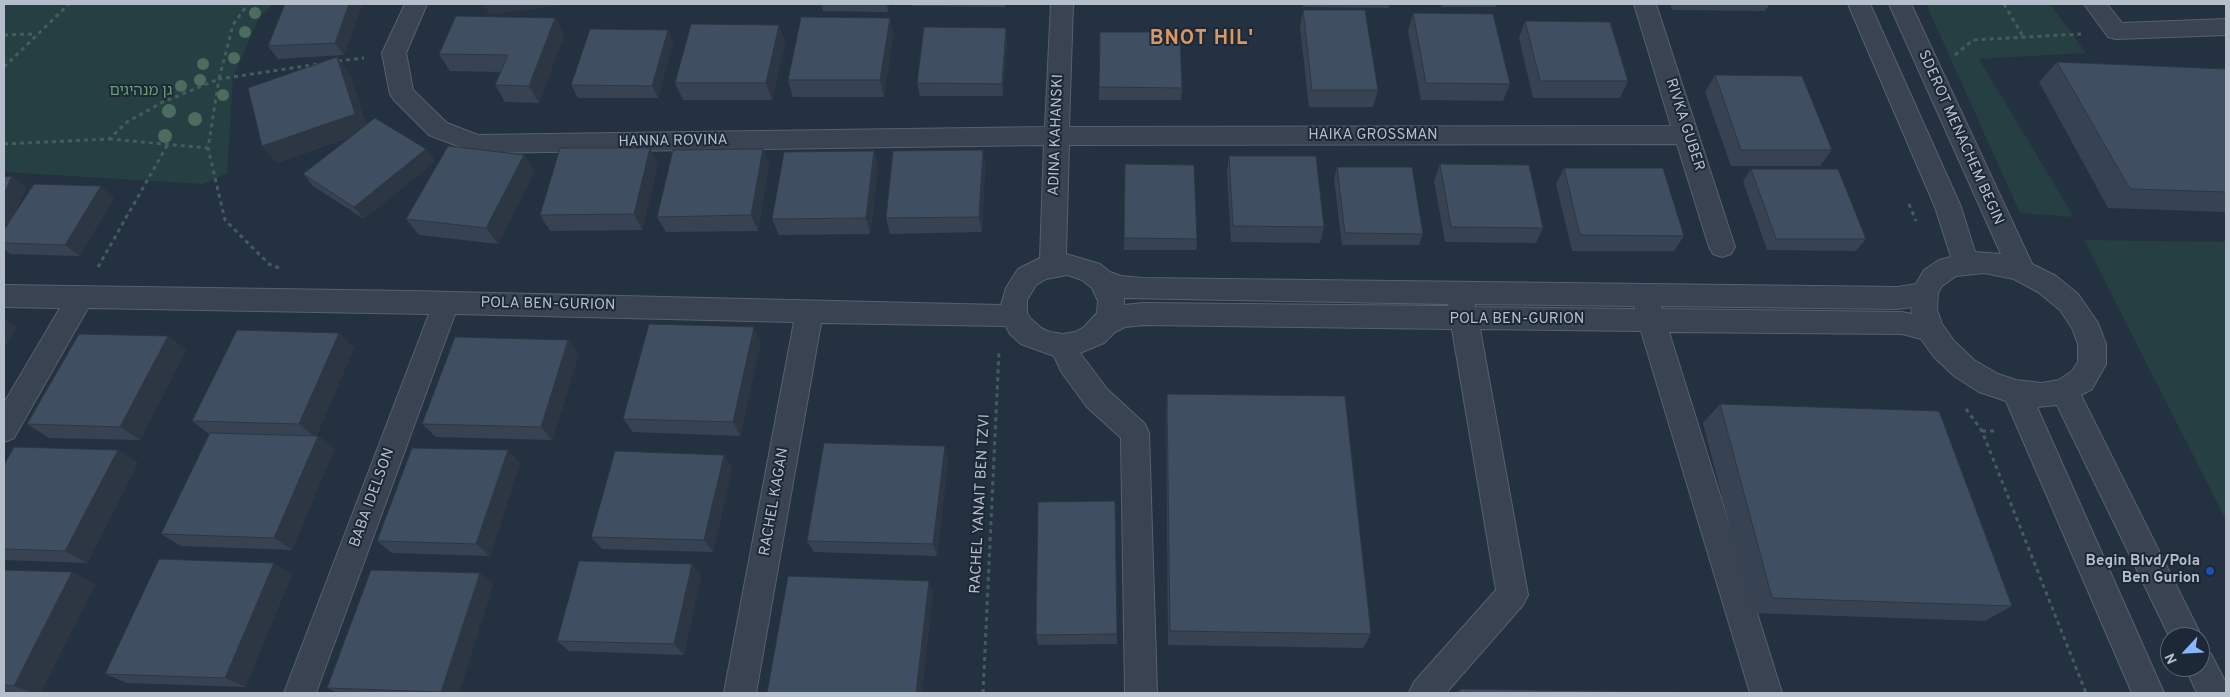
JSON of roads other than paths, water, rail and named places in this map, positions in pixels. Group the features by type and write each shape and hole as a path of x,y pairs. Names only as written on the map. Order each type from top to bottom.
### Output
{"street":[{"name":"HANNA ROVINA","path":"416,4 394,53 402,94 438,129 476,144 1058,136"},
{"name":"ADINA KAHANSKI","path":"1054,265 1052,250 1062,4"},
{"name":"RIVKA GUBER","path":"1645,4 1722,247"},
{"path":"1859,4 1948,207 1966,263"},
{"name":"SDEROT MENACHEM BEGIN","path":"1900,4 2022,271"},
{"path":"2095,4 2116,31 2226,27"},
{"name":"HAIKA GROSSMAN","path":"1058,136 1688,135"},
{"path":"1966,263 1993,264 2022,271 2047,284 2068,302 2084,323 2092,344 2092,364 2082,380 2065,391 2042,395 2016,392 1989,383 1964,368 1944,349 1930,329 1924,310 1925,293 1933,278 1948,268 1966,263"},
{"path":"1067,264 1080,267 1101,280 1108,290 1111,301 1110,313 1105,324 1094,335 1080,342 1063,346 1046,343 1032,336 1008,314 1019,288 1027,277 1040,269 1067,264"},
{"name":"POLA BEN-GURION","path":"1101,280 1121,287 1142,289 1462,306"},
{"name":"POLA BEN-GURION","path":"1648,308 1703,295 1898,298 1925,293"},
{"path":"1703,295 1710,321"},
{"name":"POLA BEN-GURION","path":"4,296 1008,314"},
{"path":"4,429 81,296"},
{"name":"BABA IDELSON","path":"300,693 446,303"},
{"path":"1425,693 1512,595 1462,306"},
{"name":"POLA BEN-GURION","path":"1105,324 1122,316 1143,314 1462,306 1648,308 1710,321 1902,323 1930,329"},
{"path":"1648,308 1766,693"},
{"name":"RACHEL KAGAN","path":"740,693 810,311"},
{"path":"1063,346 1072,365 1098,398 1135,433 1141,693"},
{"path":"2065,391 2181,627"},
{"path":"2016,392 2148,693"},
{"path":"2206,677 2214,693"}],"place":[{"name":"Begin Blvd/Pola Ben Gurion","path":"2210,571"}],"district":[{"name":"BNOT HIL'","path":"1202,40"}],"park label":[{"name":"גן מנהיגים","path":"141,92"}]}
